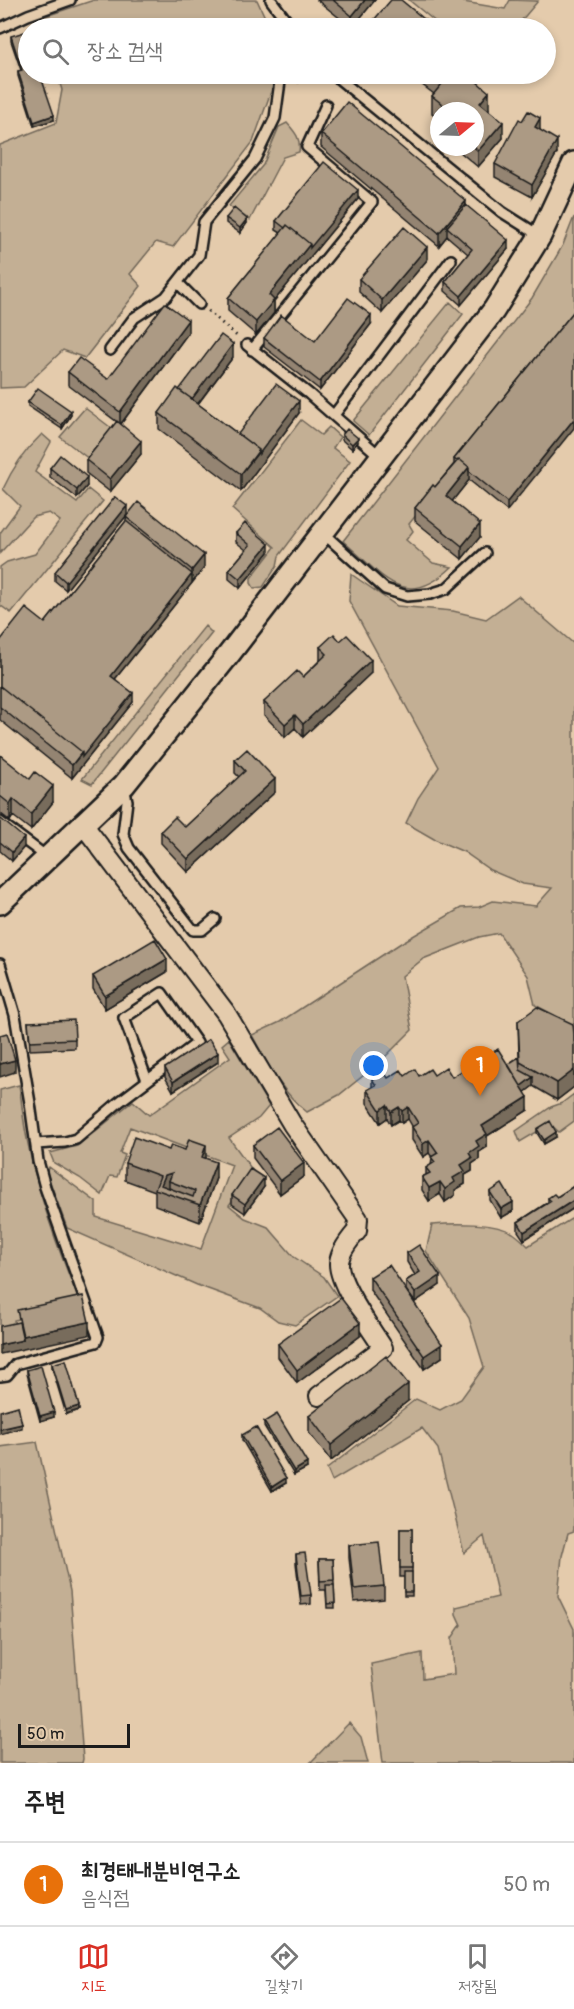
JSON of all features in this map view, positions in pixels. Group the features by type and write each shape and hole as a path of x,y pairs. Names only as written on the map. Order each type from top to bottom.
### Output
{"street":[{"path":"0,903 124,785 323,533 494,310 540,236 574,163"},
{"path":"82,823 226,1013 292,1124 358,1219 357,1231 349,1241 339,1264 347,1290 383,1348 319,1396"}],"lane":[{"path":"21,18 70,0"},
{"path":"271,0 286,18"},
{"path":"281,11 282,18"},
{"path":"0,27 18,19"},
{"path":"111,350 134,318 166,297 199,255 204,222 255,159 275,117 280,84"},
{"path":"345,84 502,212 540,236"},
{"path":"326,105 306,147 372,202 250,348 381,457"},
{"path":"334,416 451,260"},
{"path":"178,283 199,304"},
{"path":"323,533 385,589 407,596 430,594 446,589 484,553"},
{"path":"124,785 127,801 123,834 129,848 193,930 202,930 215,919"},
{"path":"0,822 47,858"},
{"path":"0,964 3,987 15,1015 45,1187 98,1337 96,1342 16,1364 7,1375 0,1376"},
{"path":"36,1144 76,1139 118,1102 197,1043 162,993 124,1018 147,1080"}],"path":[{"path":"199,304 250,348"}],"shaded area":[{"path":"94,0 257,0 265,18 40,18"},
{"path":"409,0 463,0 505,9 510,0 538,1 524,18 431,18"},
{"path":"60,84 273,84 253,142 173,247 156,242 130,274 141,286 85,358 63,350 24,387 0,388 0,145 56,123 62,90"},
{"path":"287,123 297,136 299,152 283,157 250,220 229,206 263,165 279,127"},
{"path":"574,217 574,316 409,524 413,531 406,540 433,563 452,567 435,580 420,587 407,588 394,584 343,541 532,298 563,245"},
{"path":"450,302 463,314 369,435 353,421"},
{"path":"85,408 114,430 89,459 60,437"},
{"path":"301,420 321,435 329,427 340,437 333,448 350,461 279,556 277,566 263,587 254,588 251,578 275,547 232,509"},
{"path":"42,434 51,442 35,472 77,503 88,489 103,501 11,613 0,605 0,567 7,562 35,554 60,521 49,513 33,517 0,553 0,533 20,506 3,489 20,459"},
{"path":"351,574 397,606 453,611 486,619 518,596 574,644 574,1030 554,1015 535,1005 528,976 499,933 479,937 423,959 402,976 412,1030 378,1064 339,1095 307,1112 282,1086 252,1035 280,1022 401,943 461,908 479,907 493,901 536,906 552,888 523,884 490,870 464,852 406,823 418,798 439,767 349,601"},
{"path":"205,626 212,633 92,784 82,779"},
{"path":"229,1039 269,1106 259,1118 229,1138 253,1171 229,1205 245,1218 268,1227 294,1257 324,1277 337,1296 295,1325 278,1321 260,1308 197,1285 67,1228 46,1171 49,1167 96,1202 96,1217 201,1249 232,1165 130,1127 120,1153 125,1155 117,1177 110,1176 102,1195 80,1178 54,1163 50,1153 77,1146 133,1101 149,1115 230,1057 222,1045"},
{"path":"19,1085 37,1182 57,1244 81,1305 14,1320 15,1329 0,1333 0,1090"},
{"path":"574,1094 574,1121 559,1132 550,1124 520,1142 516,1131"},
{"path":"574,1217 574,1531 568,1533 562,1556 558,1596 574,1629 574,1763 383,1763 371,1664 422,1653 423,1679 454,1674 452,1638 461,1625 456,1614 456,1607 498,1597 484,1536 464,1553 438,1449 422,1428 332,1481 327,1469 416,1399 440,1410 461,1399 484,1367 469,1318 426,1251 432,1225 485,1225 505,1229 528,1246"},
{"path":"37,1442 70,1591 82,1763 0,1763 0,1447"},
{"path":"349,1723 361,1737 368,1763 310,1763"}],"building":[{"path":"333,0 365,0 352,16"},
{"path":"391,0 401,0 423,18 376,18"},
{"path":"18,34 18,58 11,36"},
{"path":"22,84 43,84 54,115 34,122"},
{"path":"442,84 480,84 489,92 481,102 440,102 432,96"},
{"path":"347,102 466,201 439,233 321,134"},
{"path":"484,106 503,122 484,144"},
{"path":"528,111 540,118 535,127 557,140 532,185 495,164 519,119 522,121"},
{"path":"324,162 358,190 310,248 310,244 287,225 285,228 276,221"},
{"path":"466,205 508,240 461,296 445,282 472,249 447,227"},
{"path":"234,208 247,219 240,228 226,218"},
{"path":"287,225 310,244 269,295 274,300 256,322 228,298"},
{"path":"404,227 427,247 382,300 359,279"},
{"path":"348,298 371,315 320,382 264,338 281,315 315,341"},
{"path":"165,303 188,320 120,412 68,372 79,358 108,379"},
{"path":"574,311 574,419 507,502 469,471 469,467 459,459 457,461 454,459"},
{"path":"221,335 233,344 192,399 179,390"},
{"path":"276,384 299,401 259,454 259,450 238,434"},
{"path":"38,388 71,411 62,425 28,402"},
{"path":"177,388 259,450 241,474 159,413"},
{"path":"117,421 141,441 110,479 86,460"},
{"path":"347,429 358,438 352,444 342,435"},
{"path":"60,455 87,477 77,490 50,468"},
{"path":"459,459 469,467 446,496 480,524 462,546 415,508 433,485 435,487"},
{"path":"115,497 127,506 66,582 55,572"},
{"path":"138,502 204,555 192,570 126,517"},
{"path":"126,521 192,574 111,676 133,693 82,757 82,752 0,686 0,641 26,608 45,623"},
{"path":"245,523 269,544 240,579 229,570 250,545 236,533"},
{"path":"334,634 340,641 347,635 371,660 303,724 295,715 285,724 264,702 297,671 303,677 327,654 320,647"},
{"path":"0,686 82,752 72,765 0,707"},
{"path":"247,749 275,779 188,859 161,831 175,817 185,827 245,771 235,760"},
{"path":"0,755 30,779 35,772 53,786 31,814 13,799 10,804 0,796"},
{"path":"1,819 24,838 12,852 0,842"},
{"path":"155,939 167,959 105,996 93,976"},
{"path":"537,1007 573,1024 574,1070 557,1083 520,1062 518,1021"},
{"path":"74,1020 75,1039 30,1041 28,1022"},
{"path":"7,1033 15,1060 0,1064 0,1035"},
{"path":"209,1039 218,1053 173,1082 165,1068"},
{"path":"498,1049 528,1097 482,1126 487,1134 476,1141 479,1146 469,1153 472,1158 461,1165 465,1171 453,1178 455,1182 445,1189 440,1182 429,1188 422,1177 430,1173 426,1168 435,1162 431,1157 438,1153 429,1140 423,1144 412,1127 418,1123 408,1107 402,1111 399,1107 391,1112 387,1105 380,1110 367,1090 376,1085 372,1079 384,1072 388,1078 401,1070 405,1076 415,1069 419,1076 430,1069 434,1075 446,1067 452,1077"},
{"path":"519,1057 520,1070 533,1077 521,1086 508,1064"},
{"path":"550,1121 556,1132 544,1140 537,1129"},
{"path":"277,1127 304,1163 280,1181 253,1145"},
{"path":"134,1137 169,1150 171,1145 185,1150 189,1139 206,1145 202,1157 216,1162 200,1205 155,1189 160,1176 125,1163","holes":["172,1173 169,1181 195,1191 193,1197 161,1185 165,1175"]},
{"path":"250,1169 264,1178 245,1204 232,1195"},
{"path":"502,1184 513,1202 501,1209 490,1192"},
{"path":"574,1186 574,1200 524,1232 518,1222 551,1201 548,1198 554,1194 557,1197"},
{"path":"419,1245 440,1276 415,1293 406,1281 420,1272 407,1253"},
{"path":"389,1265 442,1344 424,1356 370,1277"},
{"path":"83,1296 89,1322 23,1336 17,1310"},
{"path":"341,1298 360,1323 297,1370 278,1344"},
{"path":"19,1322 23,1340 0,1345 0,1326"},
{"path":"386,1356 408,1384 331,1445 309,1416"},
{"path":"66,1360 79,1406 66,1410 52,1364"},
{"path":"41,1366 54,1412 40,1416 27,1370"},
{"path":"18,1406 22,1424 0,1429 0,1411"},
{"path":"277,1414 307,1463 294,1471 264,1422"},
{"path":"256,1427 286,1478 272,1487 242,1435"},
{"path":"400,1529 412,1529 412,1568 400,1568"},
{"path":"379,1542 384,1586 354,1589 349,1545"},
{"path":"305,1553 311,1595 301,1596 296,1554"},
{"path":"319,1559 333,1559 334,1580 320,1581"},
{"path":"404,1572 412,1572 412,1592 404,1592"},
{"path":"326,1585 334,1585 335,1603 327,1604"}],"place":[{"name":"최경태내분비연구소","path":"480,1096"}]}
